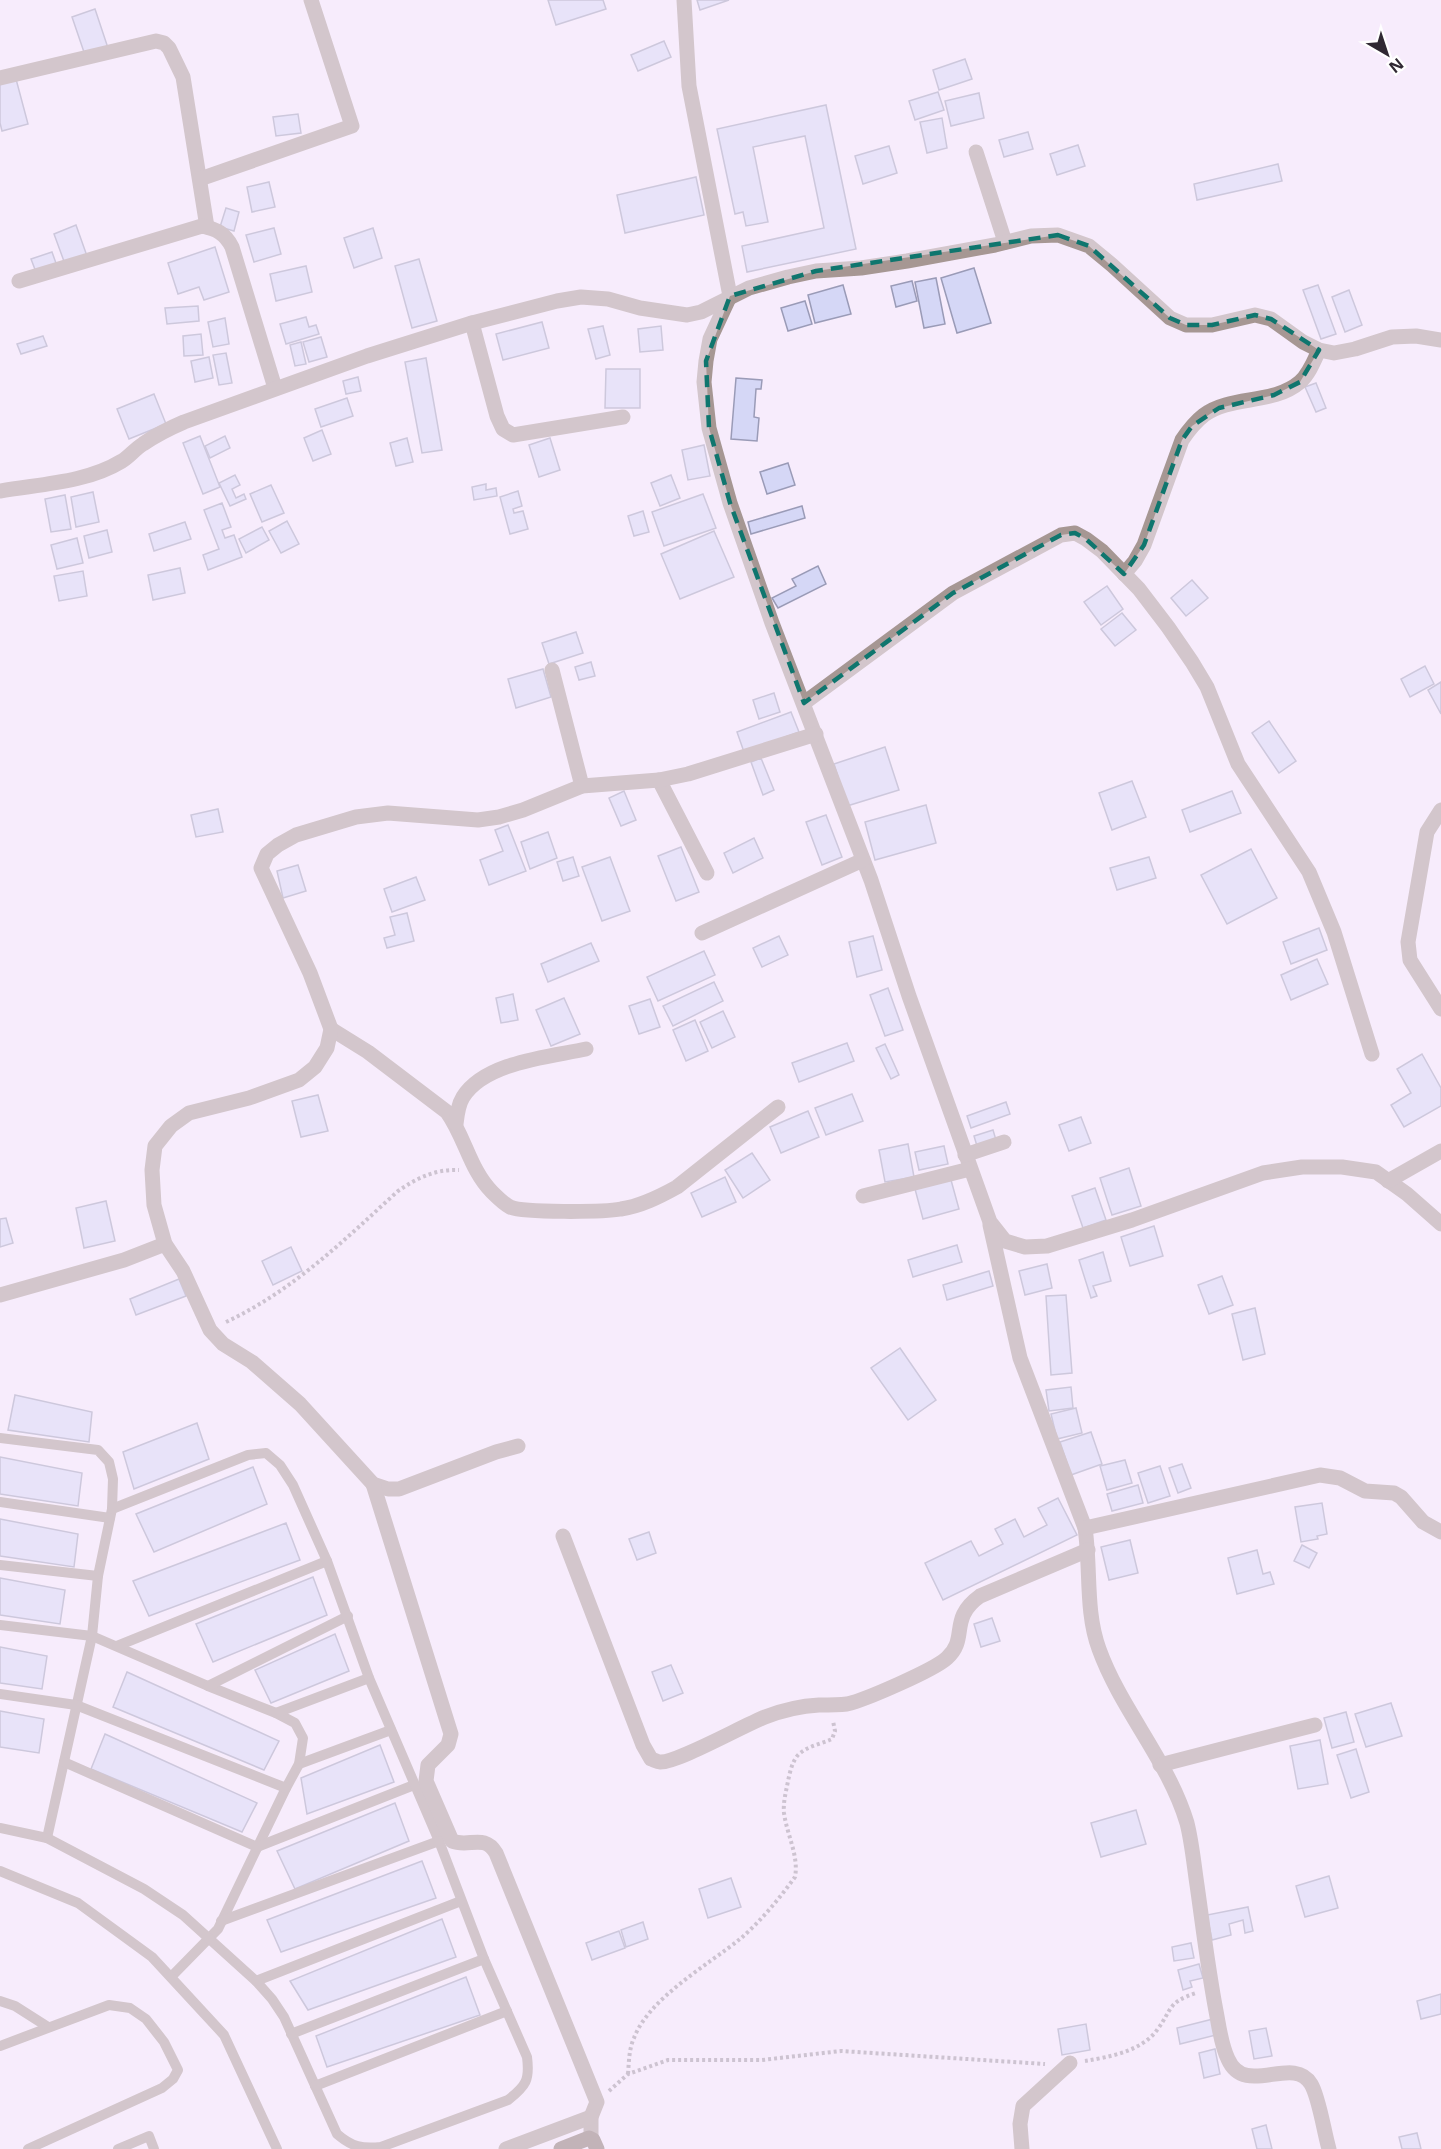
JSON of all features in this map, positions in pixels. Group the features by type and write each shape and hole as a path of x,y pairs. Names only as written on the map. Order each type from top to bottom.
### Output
{"main road":[{"path":"561,2149 594,2144"}],"street":[{"path":"200,179 352,126 311,0"},
{"path":"684,0 689,86 730,296 710,339 704,382 709,428 730,503 772,623 863,860 990,1222 1020,1358 1085,1528 1091,1620 1099,1649 1116,1688 1160,1765 1186,1823 1211,1987 1228,2060 1236,2071 1248,2077 1302,2074 1311,2083 1329,2149"},
{"path":"0,78 156,40 164,43 174,55 183,77 207,227"},
{"path":"976,152 1005,242"},
{"path":"19,281 202,226 214,229 226,237 232,246 275,388"},
{"path":"0,491 59,482 107,468 123,461 141,444 161,433 275,388 472,323 581,297 608,299 640,308 687,315 701,312 749,288 816,271 896,263 1031,236 1058,235 1089,246 1170,318 1186,325 1212,325 1255,315 1272,319 1303,342 1319,350 1334,353 1392,338 1416,336 1441,340"},
{"path":"472,323 497,416 503,429 513,435 623,417"},
{"path":"1124,574 1144,545 1182,440 1192,426 1205,414 1219,408 1274,395 1289,389 1309,372 1319,350"},
{"path":"804,703 947,597 1061,534 1075,533 1086,538 1124,574 1168,627 1207,687 1238,764 1309,872 1334,932 1372,1054"},
{"path":"552,670 582,786"},
{"path":"594,2144 591,2117 597,2102 496,1854 492,1846 484,1842 452,1841 426,1781 428,1765 448,1745 451,1734 373,1484 300,1404 252,1362 223,1344 210,1330 183,1271 165,1244 154,1205 152,1170 155,1146 171,1126 189,1113 249,1098 299,1080 315,1066 327,1048 331,1029 310,973 261,868 267,854 297,836 356,817 388,813 478,820 523,810 582,786 659,780 688,774 816,734"},
{"path":"659,780 707,873"},
{"path":"1441,810 1427,832 1408,942 1410,960 1441,1009"},
{"path":"702,933 863,860"},
{"path":"331,1029 368,1052 447,1112 456,1124 479,1177 510,1207 528,1211 620,1209 660,1197 677,1187 778,1107"},
{"path":"456,1124 463,1097 483,1079 519,1063 586,1049"},
{"path":"863,1197 968,1162 1004,1142"},
{"path":"1388,1181 1441,1151"},
{"path":"990,1222 1005,1241 1025,1247 1047,1246 1132,1220 1263,1173 1302,1167 1342,1167 1376,1172 1441,1224"},
{"path":"0,1295 124,1260 165,1244"},
{"path":"373,1484 388,1489 399,1489 496,1452 518,1446"},
{"path":"1085,1528 1320,1475 1340,1478 1365,1491 1394,1493 1401,1497 1423,1522 1441,1532"},
{"path":"563,1536 643,1745 651,1759 661,1762 676,1758 784,1710 853,1701 933,1668 947,1658 955,1647 959,1621 970,1603 980,1596 1088,1550"},
{"path":"1160,1765 1315,1725"},
{"path":"1022,2149 1020,2124 1023,2106 1070,2063"},
{"path":"506,2149 591,2117"}],"lane":[{"path":"0,1438 98,1450 109,1462 113,1479 111,1514 98,1576 92,1636 47,1838"},
{"path":"0,1502 111,1514 248,1455 266,1453 280,1465 293,1485 327,1561 369,1678 439,1841 484,1959 527,2057 529,2074 522,2090 508,2100 381,2147 363,2149 348,2144 337,2134 284,2017 272,1999 210,1938 183,1915 144,1890 47,1838 0,1828"},
{"path":"117,1646 327,1561"},
{"path":"0,1565 98,1576"},
{"path":"208,1686 348,1616"},
{"path":"0,1625 92,1636 276,1713 295,1724 303,1738 299,1764 218,1929 171,1977"},
{"path":"276,1713 369,1678"},
{"path":"0,1694 76,1706 286,1788"},
{"path":"299,1764 391,1730"},
{"path":"64,1762 257,1847 414,1785"},
{"path":"221,1921 439,1841"},
{"path":"0,1871 78,1902 152,1957 224,2035 277,2149"},
{"path":"256,1981 461,1901"},
{"path":"291,2034 484,1959"},
{"path":"0,2001 15,2006 48,2027"},
{"path":"0,2046 109,2005 130,2008 146,2019 164,2042 178,2070 173,2079 162,2088 28,2149"},
{"path":"315,2086 507,2011"},
{"path":"118,2149 149,2136 154,2149"}],"path":[{"path":"210,1330 260,1305 303,1276 398,1191 413,1181 430,1173 447,1170 461,1170 479,1177"},
{"path":"628,2074 630,2049 634,2037 648,2015 673,1989 746,1934 795,1877 797,1867 784,1812 789,1775 792,1764 799,1755 807,1749 832,1739 834,1735 831,1705"},
{"path":"597,2102 628,2074 668,2060 762,2060 841,2051 1046,2064 1070,2063 1117,2054 1140,2044 1158,2030 1168,2009 1177,2001 1211,1987"}],"highlighted area":[{"path":"1058,235 1089,246 1170,318 1186,325 1212,325 1255,315 1271,319 1319,350 1300,382 1274,395 1219,408 1192,426 1182,440 1144,545 1124,574 1086,539 1075,533 1061,535 953,593 804,703 730,503 709,428 706,361 730,296 816,271"}],"building":[{"path":"548,0 603,0 606,9 556,25"},
{"path":"697,0 729,0 700,10"},
{"path":"95,9 108,48 85,55 72,17"},
{"path":"664,41 671,57 638,71 631,55"},
{"path":"965,59 972,79 939,90 933,70"},
{"path":"16,79 28,124 2,131 0,84"},
{"path":"938,92 944,110 915,120 909,101"},
{"path":"979,93 984,118 951,126 945,101"},
{"path":"826,105 856,249 747,272 742,246 824,228 805,136 753,147 768,222 746,226 743,212 735,214 717,129"},
{"path":"298,114 301,133 276,136 273,117"},
{"path":"942,118 947,148 927,153 920,122"},
{"path":"1028,132 1033,149 1004,157 999,140"},
{"path":"1078,145 1085,166 1057,175 1050,154"},
{"path":"889,146 897,173 863,184 855,156"},
{"path":"1278,164 1282,181 1197,200 1194,184"},
{"path":"696,177 704,215 625,233 617,195"},
{"path":"269,182 275,207 252,212 247,187"},
{"path":"226,208 239,212 234,231 220,227"},
{"path":"76,225 87,256 65,264 54,234"},
{"path":"274,228 281,254 254,262 246,235"},
{"path":"373,228 382,258 354,268 344,238"},
{"path":"215,247 229,292 204,300 199,287 178,294 168,263"},
{"path":"52,252 57,266 36,272 31,259"},
{"path":"419,259 437,321 412,328 395,266"},
{"path":"306,266 312,292 276,301 270,274"},
{"path":"974,268 991,323 957,333 941,278"},
{"path":"936,278 945,324 924,328 915,282"},
{"path":"912,281 917,301 896,307 891,286"},
{"path":"843,285 851,314 815,323 808,295"},
{"path":"1318,285 1336,334 1321,339 1303,290"},
{"path":"1349,290 1362,325 1345,332 1332,297"},
{"path":"805,301 812,324 788,331 781,308"},
{"path":"198,306 199,321 167,324 165,308"},
{"path":"306,317 309,327 316,325 319,334 286,344 280,324"},
{"path":"225,318 229,344 213,347 208,322"},
{"path":"542,322 549,348 503,360 496,334"},
{"path":"603,326 610,355 596,359 588,329"},
{"path":"661,326 663,350 640,352 638,329"},
{"path":"201,334 203,355 184,356 183,336"},
{"path":"43,336 47,346 21,354 17,344"},
{"path":"321,337 327,357 309,362 303,342"},
{"path":"301,342 306,364 295,366 290,345"},
{"path":"226,353 232,383 219,385 213,355"},
{"path":"209,357 213,378 195,382 191,361"},
{"path":"426,358 442,450 422,453 405,362"},
{"path":"606,369 640,369 640,408 605,408"},
{"path":"358,377 361,391 346,394 343,381"},
{"path":"736,378 762,380 761,389 756,389 754,417 759,418 757,441 731,439"},
{"path":"1316,383 1326,408 1316,412 1305,387"},
{"path":"154,394 166,424 129,439 117,409"},
{"path":"347,398 353,416 321,427 315,409"},
{"path":"322,430 331,454 313,461 304,438"},
{"path":"200,436 220,487 203,494 183,443"},
{"path":"225,436 230,448 210,458 205,446"},
{"path":"407,438 413,462 396,466 390,443"},
{"path":"550,438 560,470 539,477 529,445"},
{"path":"704,445 710,476 688,480 682,450"},
{"path":"788,463 795,485 767,494 760,472"},
{"path":"235,475 240,485 232,489 236,498 244,494 246,499 230,506 219,483"},
{"path":"671,475 680,498 660,506 651,483"},
{"path":"486,484 486,490 496,488 497,496 474,500 472,487"},
{"path":"271,485 284,513 262,522 250,494"},
{"path":"518,491 522,506 513,509 514,513 523,511 528,529 510,534 500,497"},
{"path":"93,492 99,522 76,527 71,497"},
{"path":"703,494 716,528 664,546 652,512"},
{"path":"65,495 71,529 51,532 45,499"},
{"path":"222,503 231,527 222,530 225,538 234,535 242,557 208,570 203,555 219,549 204,510"},
{"path":"802,506 805,518 751,534 748,522"},
{"path":"643,511 649,532 634,536 628,516"},
{"path":"287,521 299,544 281,553 269,531"},
{"path":"185,522 191,539 154,551 149,534"},
{"path":"262,527 269,540 246,553 239,539"},
{"path":"107,530 112,552 89,558 84,536"},
{"path":"714,531 734,577 680,599 661,554"},
{"path":"77,538 83,563 57,569 51,545"},
{"path":"818,566 826,584 778,608 772,598 796,586 792,579"},
{"path":"180,568 185,593 153,600 148,575"},
{"path":"83,571 87,596 59,601 54,576"},
{"path":"1192,580 1208,598 1186,616 1171,598"},
{"path":"1107,586 1123,609 1101,625 1084,602"},
{"path":"1122,613 1136,630 1115,646 1101,629"},
{"path":"576,632 583,653 549,664 542,643"},
{"path":"591,662 595,676 579,680 575,667"},
{"path":"1425,666 1434,684 1410,697 1401,679"},
{"path":"543,669 551,697 516,708 508,679"},
{"path":"1441,682 1441,714 1428,690"},
{"path":"774,693 780,712 759,719 753,700"},
{"path":"791,712 799,732 744,752 737,732"},
{"path":"1269,721 1296,761 1279,773 1252,733"},
{"path":"885,747 899,790 847,806 834,764"},
{"path":"761,758 774,790 763,795 751,762"},
{"path":"1132,781 1146,817 1112,830 1099,793"},
{"path":"624,791 636,820 621,826 609,798"},
{"path":"1232,791 1241,813 1190,832 1182,810"},
{"path":"926,805 936,843 875,860 865,822"},
{"path":"218,809 223,832 196,837 191,815"},
{"path":"826,815 842,857 822,865 806,822"},
{"path":"508,825 526,871 489,885 480,860 503,851 495,830"},
{"path":"548,832 557,858 530,869 521,842"},
{"path":"754,838 763,858 733,873 724,853"},
{"path":"681,847 699,892 676,901 658,856"},
{"path":"1251,849 1277,898 1227,924 1201,875"},
{"path":"573,857 579,876 563,881 557,862"},
{"path":"610,857 630,911 602,921 582,867"},
{"path":"1149,857 1156,878 1117,890 1110,868"},
{"path":"298,865 306,891 283,898 277,871"},
{"path":"416,877 425,900 392,912 384,889"},
{"path":"407,913 414,941 387,948 384,938 395,935 390,917"},
{"path":"1319,928 1327,950 1291,964 1283,942"},
{"path":"779,936 788,955 762,967 753,948"},
{"path":"873,936 882,970 857,977 849,942"},
{"path":"591,943 599,961 548,982 541,964"},
{"path":"704,951 715,975 658,1001 647,977"},
{"path":"1317,959 1328,984 1291,1000 1281,975"},
{"path":"714,982 723,1001 673,1026 663,1006"},
{"path":"888,988 903,1030 885,1036 870,995"},
{"path":"513,994 518,1020 501,1023 496,998"},
{"path":"564,998 580,1034 551,1046 536,1010"},
{"path":"650,999 660,1027 639,1034 629,1006"},
{"path":"723,1011 735,1037 712,1048 700,1022"},
{"path":"695,1020 708,1051 686,1061 673,1030"},
{"path":"847,1043 854,1061 799,1082 792,1063"},
{"path":"885,1044 899,1075 891,1079 876,1048"},
{"path":"1422,1054 1441,1088 1441,1106 1404,1127 1391,1105 1411,1093 1397,1069"},
{"path":"852,1094 863,1121 826,1135 815,1108"},
{"path":"318,1095 328,1131 301,1137 292,1101"},
{"path":"1006,1102 1010,1114 971,1128 967,1116"},
{"path":"808,1111 819,1137 781,1153 770,1127"},
{"path":"1081,1117 1091,1143 1069,1151 1059,1125"},
{"path":"993,1130 996,1140 977,1146 974,1136"},
{"path":"908,1144 914,1177 885,1182 879,1150"},
{"path":"944,1146 948,1164 919,1170 915,1152"},
{"path":"752,1153 770,1180 743,1198 725,1170"},
{"path":"1129,1168 1141,1206 1112,1215 1100,1178"},
{"path":"725,1177 736,1202 702,1217 691,1193"},
{"path":"951,1180 959,1209 923,1219 915,1189"},
{"path":"1095,1188 1106,1220 1083,1228 1072,1196"},
{"path":"106,1201 115,1241 84,1248 76,1208"},
{"path":"6,1218 13,1243 0,1247 0,1219"},
{"path":"1154,1226 1163,1256 1130,1266 1121,1237"},
{"path":"957,1245 962,1262 913,1277 908,1260"},
{"path":"291,1247 302,1271 273,1285 262,1261"},
{"path":"1103,1252 1111,1281 1093,1286 1097,1296 1091,1298 1079,1260"},
{"path":"1047,1264 1052,1288 1025,1295 1019,1271"},
{"path":"989,1271 993,1286 947,1300 943,1285"},
{"path":"1222,1276 1233,1305 1209,1314 1198,1285"},
{"path":"179,1279 186,1296 136,1315 130,1299"},
{"path":"1066,1295 1072,1373 1051,1375 1046,1296"},
{"path":"1255,1308 1265,1354 1243,1360 1232,1314"},
{"path":"900,1348 936,1400 908,1420 871,1368"},
{"path":"1071,1387 1073,1408 1049,1411 1046,1390"},
{"path":"15,1395 92,1412 89,1442 8,1430"},
{"path":"1076,1408 1082,1433 1057,1439 1051,1414"},
{"path":"197,1423 209,1459 134,1489 123,1452"},
{"path":"1091,1432 1102,1464 1071,1475 1060,1442"},
{"path":"0,1457 82,1473 78,1506 0,1494"},
{"path":"1125,1460 1132,1483 1107,1490 1100,1466"},
{"path":"1182,1464 1191,1488 1178,1493 1169,1468"},
{"path":"1160,1466 1170,1496 1148,1503 1138,1473"},
{"path":"253,1467 267,1504 154,1552 136,1514"},
{"path":"1138,1485 1143,1503 1112,1511 1107,1494"},
{"path":"1058,1498 1077,1535 943,1600 925,1563 971,1541 979,1556 1003,1544 995,1529 1015,1519 1024,1537 1047,1525 1038,1508"},
{"path":"1322,1503 1327,1534 1317,1536 1318,1539 1301,1542 1295,1507"},
{"path":"0,1519 78,1534 74,1567 0,1556"},
{"path":"286,1523 300,1560 149,1616 133,1581"},
{"path":"649,1532 656,1553 637,1560 629,1539"},
{"path":"1130,1540 1138,1573 1109,1580 1101,1547"},
{"path":"1302,1545 1317,1553 1309,1568 1294,1561"},
{"path":"1257,1550 1263,1574 1270,1572 1274,1584 1237,1594 1228,1558"},
{"path":"313,1577 327,1615 213,1662 196,1624"},
{"path":"0,1578 65,1590 60,1624 0,1615"},
{"path":"992,1618 1000,1641 981,1647 974,1624"},
{"path":"335,1634 349,1671 271,1703 255,1670"},
{"path":"0,1647 47,1656 42,1689 0,1683"},
{"path":"671,1665 683,1693 663,1701 652,1672"},
{"path":"127,1672 279,1741 264,1770 113,1707"},
{"path":"1391,1703 1402,1736 1366,1747 1355,1714"},
{"path":"0,1711 44,1719 39,1753 0,1747"},
{"path":"1346,1712 1354,1742 1332,1748 1324,1718"},
{"path":"105,1734 257,1803 242,1832 91,1769"},
{"path":"1320,1740 1328,1784 1298,1789 1290,1746"},
{"path":"380,1745 394,1782 307,1814 301,1778"},
{"path":"1356,1749 1369,1792 1351,1798 1337,1755"},
{"path":"395,1803 409,1841 295,1889 277,1851"},
{"path":"1136,1810 1146,1844 1101,1857 1091,1823"},
{"path":"422,1861 436,1898 281,1952 267,1920"},
{"path":"1329,1876 1338,1908 1305,1917 1296,1886"},
{"path":"731,1878 741,1907 708,1918 699,1889"},
{"path":"1248,1907 1253,1931 1245,1933 1243,1920 1229,1924 1231,1935 1212,1940 1207,1915"},
{"path":"442,1919 456,1957 308,2010 290,1981"},
{"path":"643,1922 648,1939 626,1947 621,1930"},
{"path":"619,1931 625,1948 592,1960 586,1943"},
{"path":"1191,1943 1194,1958 1174,1961 1172,1947"},
{"path":"1199,1964 1203,1978 1190,1981 1192,1987 1183,1990 1178,1970"},
{"path":"466,1977 480,2015 327,2067 316,2036"},
{"path":"1441,1994 1441,2014 1421,2019 1417,2001"},
{"path":"1213,2019 1216,2035 1180,2044 1177,2028"},
{"path":"1086,2024 1090,2050 1062,2055 1058,2029"},
{"path":"1266,2028 1272,2056 1254,2059 1249,2031"},
{"path":"1215,2049 1220,2074 1204,2078 1199,2053"},
{"path":"1266,2125 1272,2149 1257,2149 1252,2129"},
{"path":"1417,2133 1421,2149 1402,2149 1399,2137"}]}
